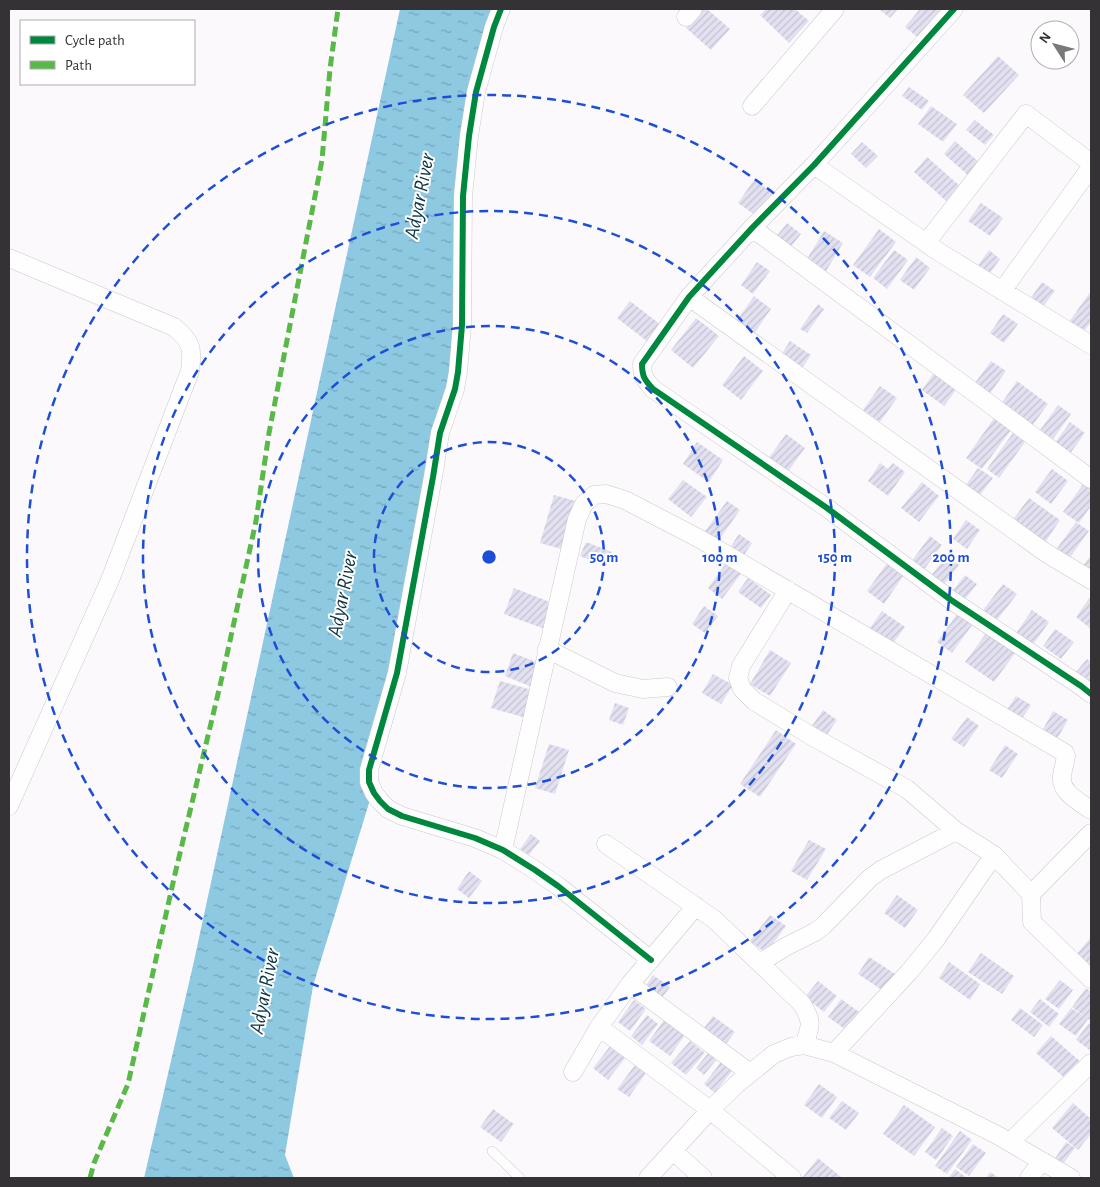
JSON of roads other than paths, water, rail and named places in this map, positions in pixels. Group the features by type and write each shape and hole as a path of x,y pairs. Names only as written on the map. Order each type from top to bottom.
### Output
{"street":[{"path":"501,9 494,27 476,92 469,136 464,196 462,325 458,372 455,389 440,433 397,673 369,770 369,782 374,793 388,809 402,816 475,838 503,850 535,870 651,960"},
{"path":"752,106 835,9"},
{"path":"954,9 814,166 752,228 689,297 642,364 642,374 645,381 653,389 827,508 951,600 1091,694"},
{"path":"926,243 1026,114 1091,163"},
{"path":"814,166 926,243 1002,291 1090,342"},
{"path":"1002,291 1091,168"},
{"path":"752,228 1091,479"},
{"path":"9,258 174,327 185,336 192,353 190,371 110,580 9,806"},
{"path":"689,297 1046,552 1091,580"},
{"path":"503,850 577,519 584,504 594,495 606,494 625,500 700,538 1065,753 1062,782 1066,792 1091,810"},
{"path":"788,590 741,666 738,678 742,689 754,701 907,789 956,831 994,854 1031,894 1032,922 1091,979"},
{"path":"547,649 615,683 644,689 668,687"},
{"path":"760,963 823,926 870,878 956,831"},
{"path":"606,844 715,920 802,1004 809,1016 810,1028 804,1045"},
{"path":"1031,894 1088,844"},
{"path":"834,1052 909,972 936,939 994,854"},
{"path":"573,1072 599,1027 630,984 696,906"},
{"path":"630,984 750,1073"},
{"path":"599,1027 710,1110 792,1178"},
{"path":"648,1178 710,1110 737,1084 774,1054 791,1047 804,1045 834,1052 1010,1142 1071,1178"},
{"path":"1010,1142 1091,1063"},
{"path":"673,1151 703,1178"},
{"path":"1029,1178 1042,1161"}],"lane":[{"path":"492,1152 520,1178"}],"water":[{"name":"Adyar River","path":"400,9 505,9 472,113 449,426 369,803 313,986 285,1155 294,1178 144,1178 194,961"}]}
